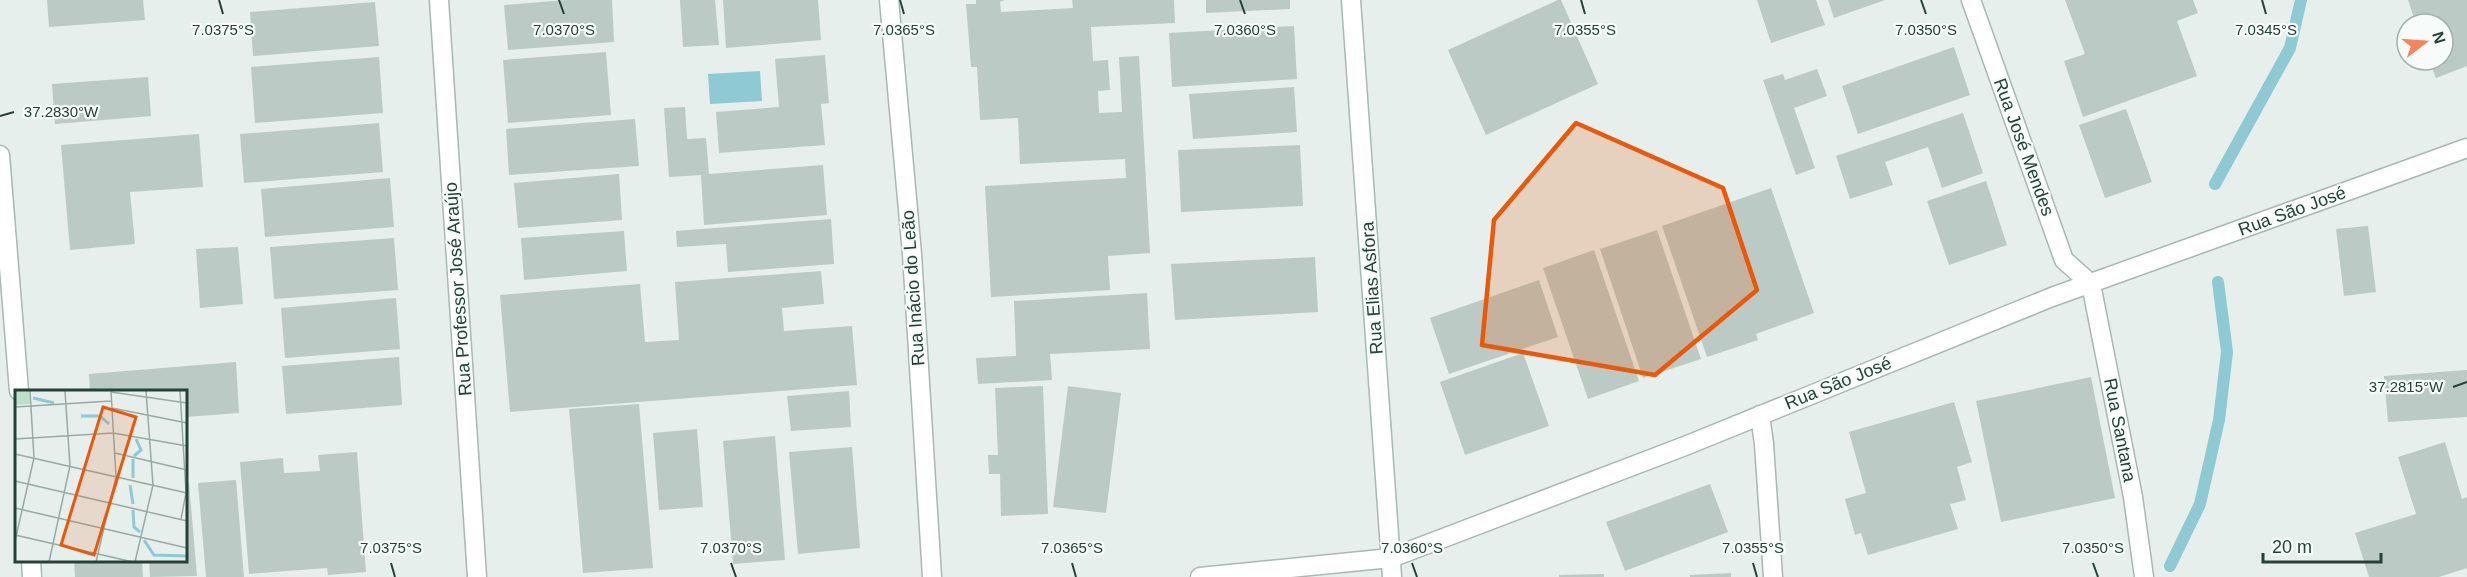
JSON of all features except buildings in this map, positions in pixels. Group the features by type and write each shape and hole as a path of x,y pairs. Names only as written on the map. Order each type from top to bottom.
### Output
{"street":[{"name":"Rua Professor José Araújo","path":"439,0 477,577"},
{"name":"Rua Inácio do Leão","path":"889,0 912,254 932,577"},
{"name":"Rua Elias Asfora","path":"1351,0 1392,577"},
{"name":"Rua José Mendes","path":"1971,0 2064,260 2091,284"},
{"name":"Rua São José","path":"1200,577 1391,558 1685,446 2052,297 2467,148"},
{"path":"0,155 19,390"},
{"name":"Rua Santana","path":"2091,284 2133,497 2144,577"},
{"path":"1760,415 1763,429 1773,577"},
{"path":"31,562 32,577"}],"highlighted area":[{"path":"1576,123 1723,188 1757,290 1655,375 1482,345 1494,220"}],"water":[{"path":"760,71 762,101 710,104 708,74"}],"waterway":[{"path":"2215,184 2290,48 2301,0"},
{"path":"2170,566 2200,504 2219,420 2227,352 2218,282"}]}
